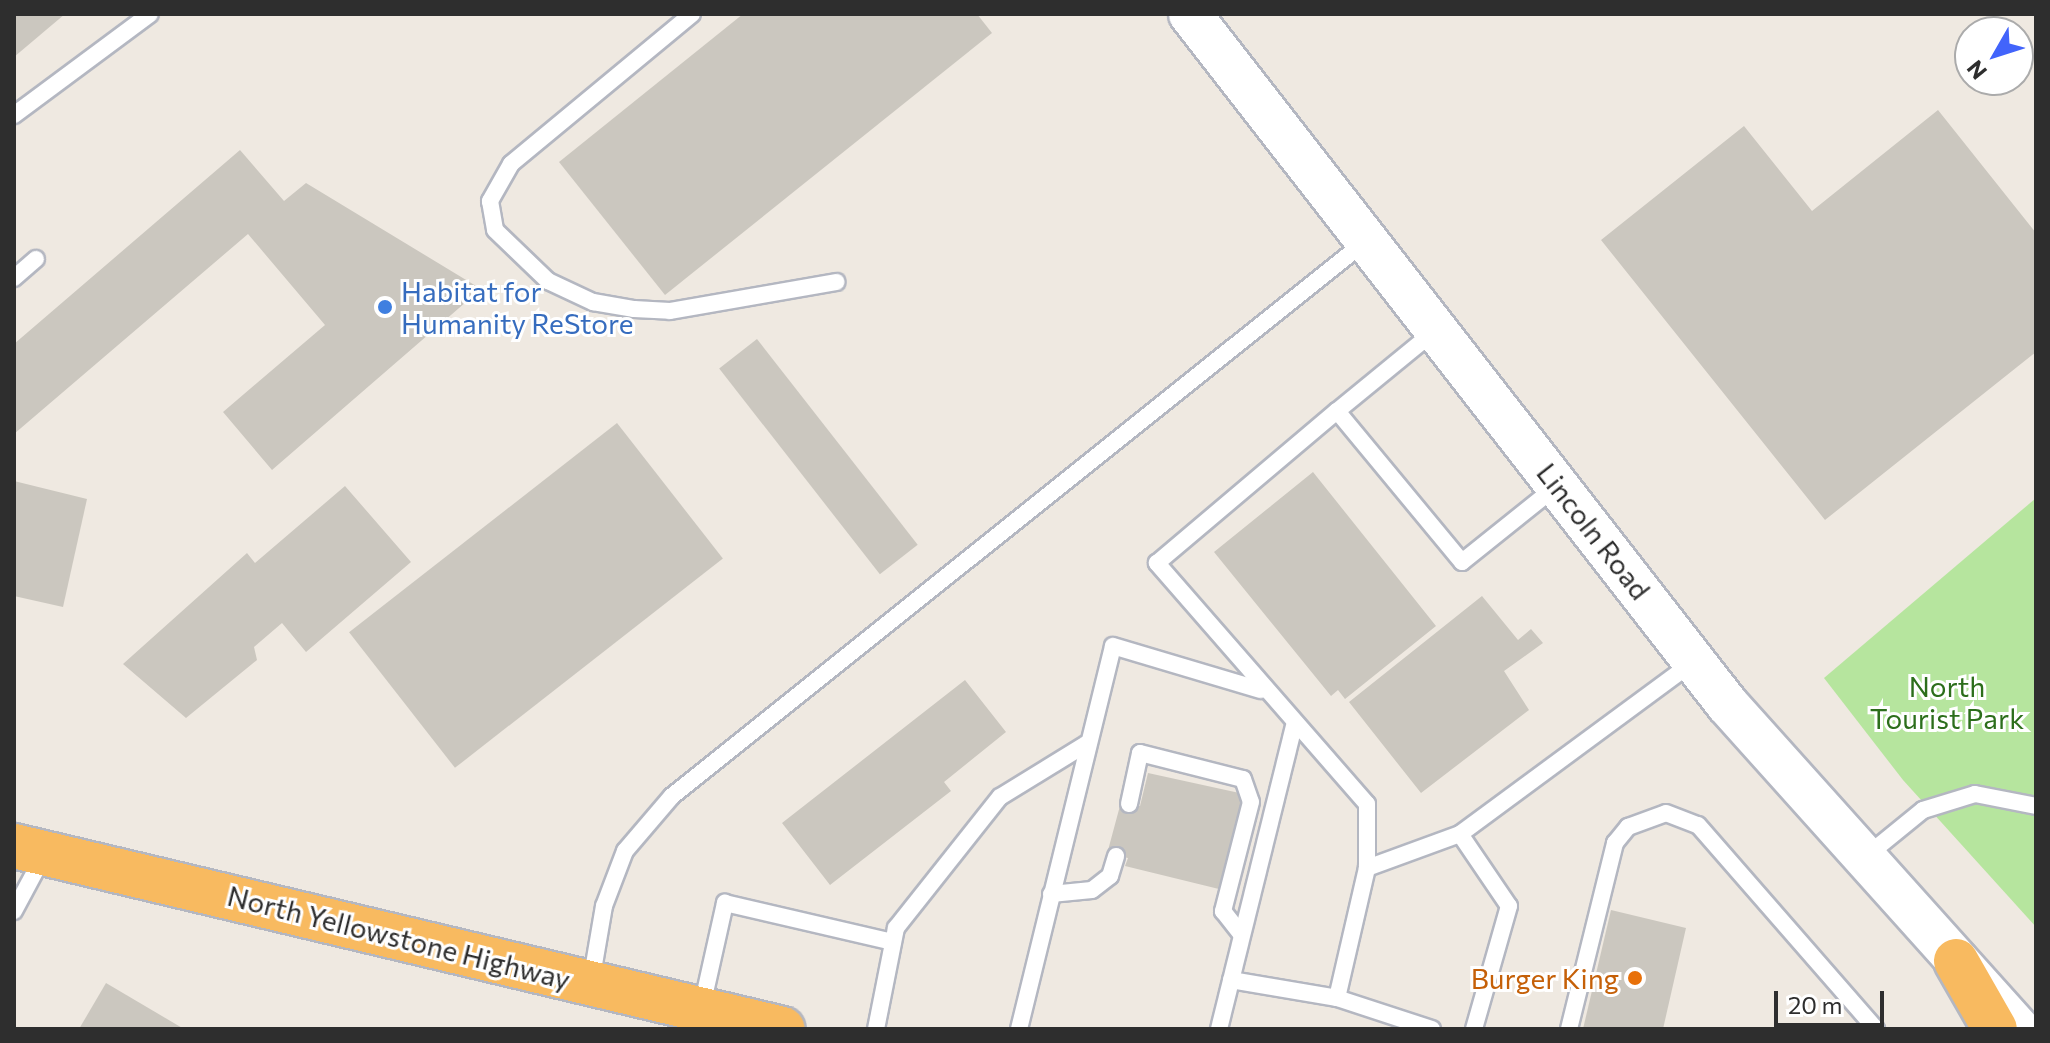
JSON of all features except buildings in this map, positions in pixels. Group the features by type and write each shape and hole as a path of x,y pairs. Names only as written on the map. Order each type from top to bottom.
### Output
{"highway":[{"name":"North Yellowstone Highway","path":"30,850 591,984 722,1019 783,1029"},
{"path":"1956,961 1995,1029"}],"main road":[{"name":"Lincoln Road","path":"1190,14 1694,661 1863,859 2019,1029"}],"lane":[{"path":"14,115 150,14"},
{"path":"692,14 511,164 490,201 495,230 548,281 593,302 634,309 670,311 836,282"},
{"path":"591,984 604,906 625,851 672,796 1367,240"},
{"path":"14,278 36,259"},
{"path":"1337,998 1367,868 1367,804 1261,690 1157,563 1437,329"},
{"path":"1337,411 1462,562 1558,485"},
{"path":"1019,1029 1086,744 1113,646 1261,690"},
{"path":"1367,868 1460,834 1694,661"},
{"path":"1219,1029 1294,726"},
{"path":"876,1029 896,928 1000,797 1086,744"},
{"path":"1129,804 1140,753 1243,779 1251,802 1223,911 1241,934"},
{"path":"1863,859 1923,810 1975,794 2036,806"},
{"path":"1569,1029 1615,843 1628,827 1666,813 1698,825 1876,1029"},
{"path":"1460,834 1509,906 1474,1029"},
{"path":"14,911 30,850"},
{"path":"1051,894 1092,890 1110,876 1116,856"},
{"path":"722,1019 725,903 893,942"},
{"path":"1231,980 1337,998 1432,1029"}],"green space":[{"name":"North Tourist Park","path":"2036,498 2036,927 1903,780 1824,678"}],"place":[{"name":"Habitat for Humanity ReStore","path":"385,307"},
{"name":"Burger King","path":"1635,978"}]}
